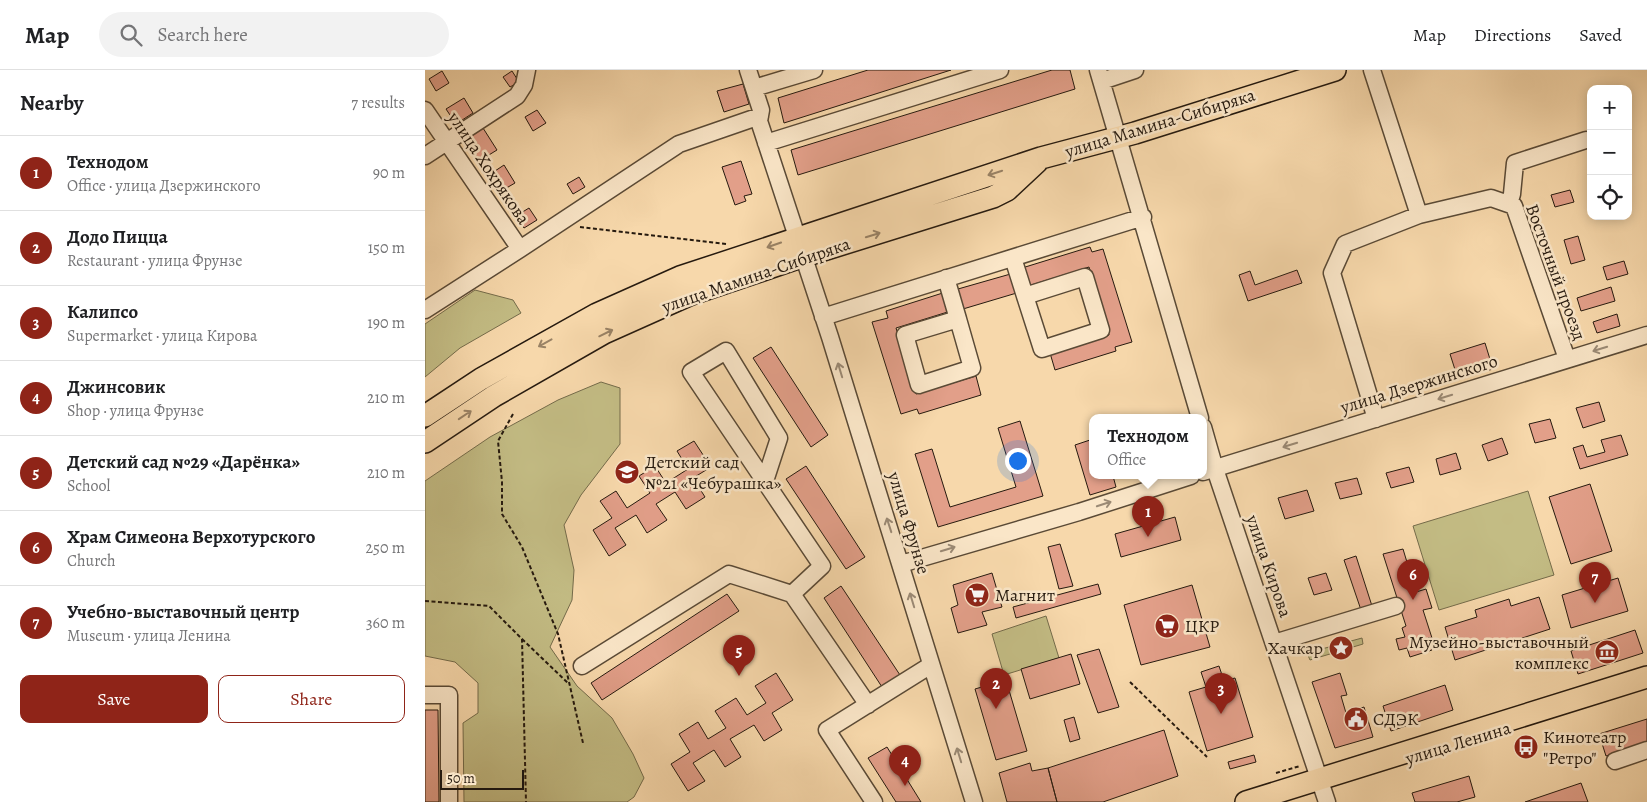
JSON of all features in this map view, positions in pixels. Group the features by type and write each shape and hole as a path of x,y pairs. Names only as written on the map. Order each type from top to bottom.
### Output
{"main road":[{"name":"улица Мамина-Сибиряка","path":"425,442 494,396 604,334 801,247 1041,158 1135,133 1335,70"},
{"name":"улица Мамина-Сибиряка","path":"425,416 481,379 597,314 680,277 801,247"},
{"path":"1246,802 1323,789 1647,677"},
{"name":"улица Ленина","path":"1270,802 1323,789 1647,684"}],"street":[{"path":"425,156 517,96 524,85 527,70"},
{"name":"улица Фрунзе","path":"748,70 761,110 759,121 823,316 974,802"},
{"path":"754,88 814,70"},
{"path":"766,143 1000,70"},
{"path":"1135,70 1100,76 1143,217 1199,414"},
{"path":"1372,70 1419,216"},
{"name":"улица Хохрякова","path":"425,110 520,249"},
{"path":"425,310 679,144 760,116"},
{"path":"1509,204 1513,194 1515,163 1586,140"},
{"name":"Восточный проезд","path":"1376,419 1332,273 1345,244 1419,216 1491,198 1514,206 1567,360"},
{"path":"823,316 1143,217"},
{"path":"1013,258 1025,296 1042,349 1101,330 1085,277 1025,296"},
{"path":"946,278 958,319 972,368 919,385 905,334 958,319"},
{"name":"улица Дзержинского","path":"1209,470 1647,334"},
{"path":"765,481 779,438 726,351 691,372 822,566 792,594"},
{"name":"улица Кирова","path":"1207,456 1209,470 1274,643 1323,789"},
{"path":"901,564 1082,511 1182,479"},
{"path":"582,666 729,574 792,594 867,705"},
{"path":"1274,643 1396,606"},
{"path":"874,802 827,730 931,665"},
{"path":"425,695 449,695 449,802"},
{"path":"1615,761 1647,750"}],"path":[{"path":"557,224 729,244"},
{"path":"513,414 498,441 501,514 522,547 558,634 583,743"},
{"path":"425,601 489,606 569,684"},
{"path":"522,639 526,802"},
{"path":"1130,682 1207,757"}],"shaded area":[{"path":"475,290 513,300 521,313 460,348 425,377 425,324"},
{"path":"601,382 620,388 620,444 581,495 564,525 574,570 572,600 550,647 577,686 612,718 633,754 644,778 634,797 627,802 464,802 463,723 478,713 478,683 455,662 425,656 425,481 490,437 558,400"},
{"path":"1528,491 1554,575 1439,610 1413,526"},
{"path":"1046,616 1059,658 1004,675 992,634"},
{"path":"1362,638 1363,644 1310,660 1307,653"}],"building":[{"path":"868,70 951,70 784,123 778,98"},
{"path":"1052,70 1070,70 1075,89 798,175 791,150"},
{"path":"442,71 449,83 436,91 429,79"},
{"path":"512,71 519,82 510,87 503,77"},
{"path":"743,84 749,104 724,112 717,91"},
{"path":"464,98 473,113 456,124 446,109"},
{"path":"537,110 546,123 533,131 525,117"},
{"path":"483,128 497,150 479,161 466,139"},
{"path":"741,161 752,194 744,196 746,201 735,205 722,167"},
{"path":"504,165 515,183 503,190 492,173"},
{"path":"579,177 585,187 573,194 567,184"},
{"path":"1570,190 1574,202 1555,207 1551,195"},
{"path":"529,208 537,220 524,228 516,216"},
{"path":"1578,236 1585,260 1571,264 1564,240"},
{"path":"1090,247 1092,252 1103,249 1132,342 1115,347 1116,351 1055,370 1050,353 1109,335 1089,267 1028,286 1022,268"},
{"path":"1624,261 1628,274 1607,280 1603,267"},
{"path":"1297,270 1302,283 1248,301 1239,275 1250,271 1255,285"},
{"path":"1014,273 1020,292 963,309 958,289"},
{"path":"1611,287 1615,301 1581,311 1577,298"},
{"path":"949,291 954,310 896,328 916,394 976,376 981,395 919,414 917,409 901,414 872,322 888,318 886,311"},
{"path":"1617,314 1620,326 1597,333 1593,322"},
{"path":"1485,343 1493,369 1458,379 1450,354"},
{"path":"771,347 828,435 811,447 753,358"},
{"path":"1599,402 1605,421 1583,428 1576,408"},
{"path":"1550,419 1556,438 1535,443 1529,424"},
{"path":"1020,421 1043,496 938,527 915,454 932,449 950,507 1016,487 998,428"},
{"path":"1621,435 1628,455 1580,469 1573,448 1583,445 1587,457 1605,452 1601,440"},
{"path":"1502,438 1508,454 1488,461 1482,445"},
{"path":"1089,440 1089,479 1114,479 1116,487 1090,495 1075,445"},
{"path":"694,441 711,467 693,478 705,497 686,509 675,492 656,504 667,520 647,533 636,515 615,528 626,545 609,556 593,530 612,518 600,501 616,491 627,508 650,493 639,476 655,466 666,483 688,469 677,451"},
{"path":"1456,453 1461,469 1440,475 1436,459"},
{"path":"806,466 865,557 846,569 786,479"},
{"path":"1409,467 1414,482 1391,488 1386,473"},
{"path":"1357,478 1362,494 1340,499 1335,483"},
{"path":"1590,484 1612,551 1571,564 1549,497"},
{"path":"1307,490 1314,511 1285,519 1278,498"},
{"path":"1175,517 1181,540 1121,557 1115,534"},
{"path":"1060,544 1073,586 1059,589 1048,547"},
{"path":"1403,549 1416,592 1426,589 1432,608 1423,610 1432,638 1428,638 1432,650 1410,657 1407,648 1399,650 1396,639 1405,637 1402,628 1406,626 1383,554"},
{"path":"1356,556 1372,606 1361,610 1344,560"},
{"name":"Магнит","path":"992,573 1002,607 982,612 987,625 958,633 951,608 958,605 953,585"},
{"path":"1326,573 1332,590 1314,595 1308,578"},
{"path":"1618,578 1628,611 1571,628 1562,595"},
{"path":"1098,584 1101,594 1016,618 1013,607"},
{"name":"ЦКР","path":"1192,585 1210,647 1141,665 1124,605"},
{"path":"841,586 900,675 882,687 824,598"},
{"path":"727,594 739,611 602,700 591,683"},
{"path":"1539,597 1550,629 1455,660 1445,627 1477,617 1475,610 1509,599 1511,606"},
{"name":"Музейно-выставочный комплекс","path":"1635,630 1643,653 1578,674 1571,651"},
{"path":"1099,649 1119,707 1098,713 1077,655"},
{"path":"1071,654 1080,684 1030,699 1021,669"},
{"path":"1219,666 1224,681 1235,678 1253,737 1207,751 1189,692 1206,687 1201,672"},
{"path":"776,673 793,700 772,713 782,730 764,741 754,725 730,739 741,757 725,767 714,750 693,763 705,781 688,791 671,764 690,752 679,734 698,722 708,739 726,728 715,711 736,698 747,715 766,703 755,686"},
{"path":"1340,673 1347,695 1341,696 1346,713 1364,707 1373,737 1335,748 1312,682"},
{"path":"1006,680 1027,751 996,760 975,689"},
{"path":"1445,685 1453,710 1391,731 1383,706"},
{"path":"425,710 438,710 439,802 425,802"},
{"path":"1074,717 1080,739 1070,742 1064,720"},
{"path":"1647,719 1647,742 1606,756 1599,734"},
{"path":"1164,730 1178,776 1103,802 1057,802 1048,768"},
{"path":"887,747 921,802 896,802 868,758"},
{"path":"1254,755 1256,762 1230,769 1228,762"},
{"path":"1030,763 1032,771 1048,768 1057,802 1007,802 999,773"},
{"path":"1469,776 1475,797 1457,802 1415,802 1412,793"},
{"path":"1581,783 1588,802 1525,802"}],"place":[{"name":"Детский сад №21 «Чебурашка»","path":"627,472"},
{"name":"Технодом","path":"1148,537"},
{"name":"Магнит","path":"977,595"},
{"name":"Храм Симеона Верхотурского","path":"1413,600"},
{"name":"Учебно-выставочный центр","path":"1595,603"},
{"name":"ЦКР","path":"1167,626"},
{"name":"Хачкар","path":"1341,648"},
{"name":"Музейно-выставочный комплекс","path":"1607,652"},
{"name":"Детский сад №29 «Дарёнка»","path":"739,676"},
{"name":"Додо Пицца","path":"996,709"},
{"name":"Калипсо","path":"1221,714"},
{"name":"СДЭК","path":"1356,719"},
{"name":"Кинотеатр \"Ретро\"","path":"1526,747"},
{"name":"Джинсовик","path":"905,786"}]}
